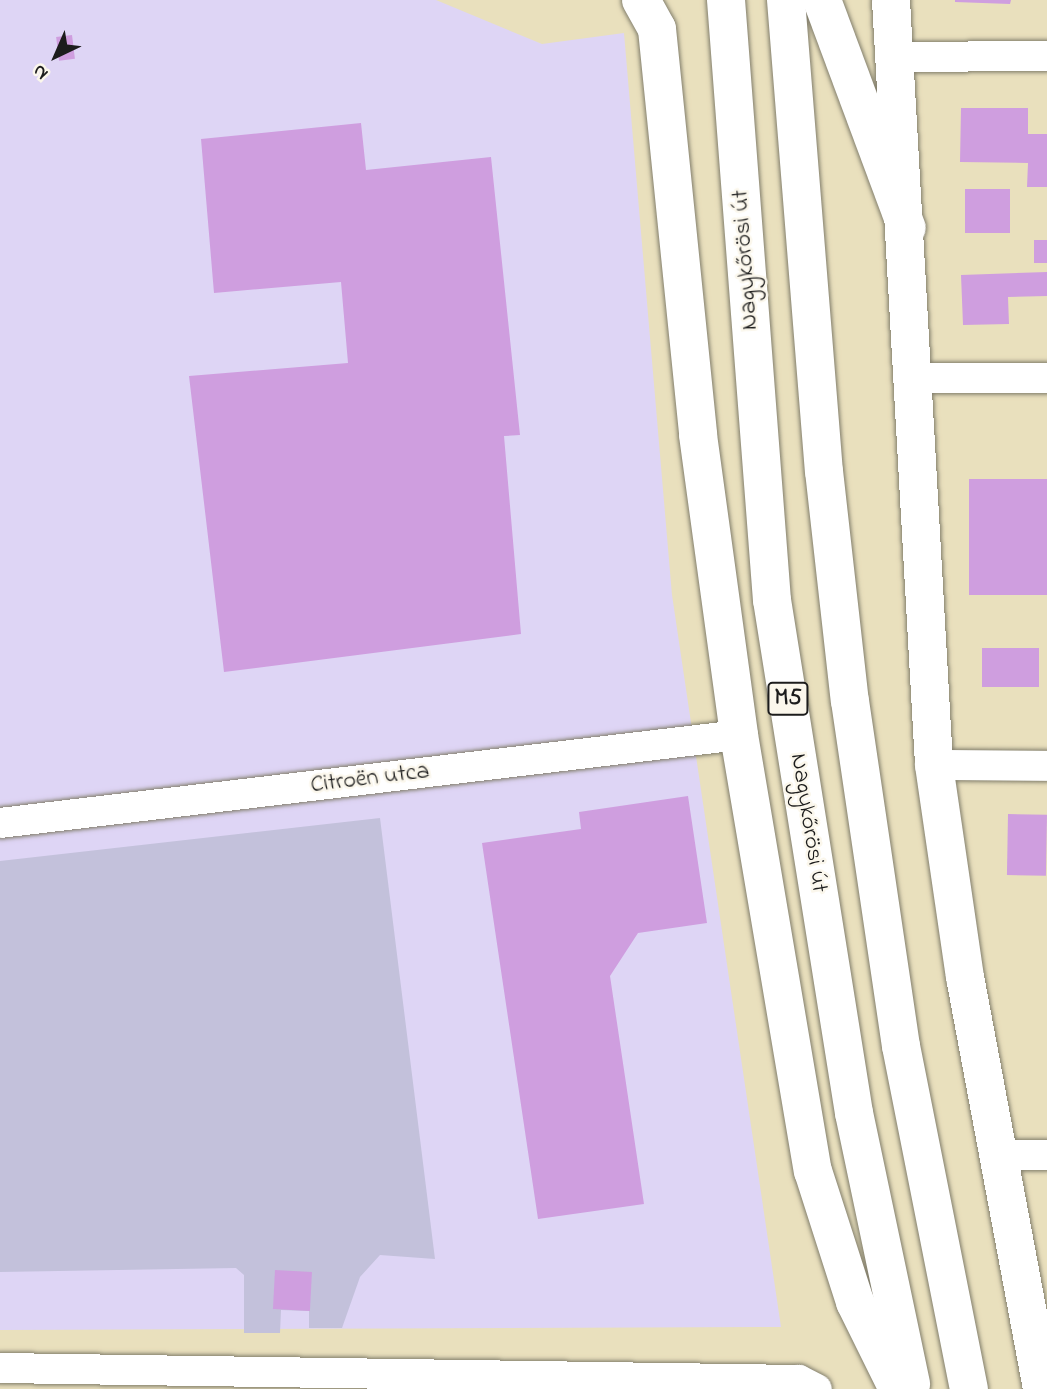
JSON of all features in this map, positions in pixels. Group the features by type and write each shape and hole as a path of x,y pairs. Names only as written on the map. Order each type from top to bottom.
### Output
{"main road":[{"path":"641,0 657,29 698,435 739,735 813,1171 855,1302 898,1389"},
{"name":"Nagykőrösi út","path":"726,0 772,600 854,1112 912,1389"},
{"path":"786,0 823,457 850,702 901,1046 969,1389"},
{"path":"822,0 906,228"},
{"path":"891,0 898,57 912,378 934,765 996,1155 1042,1389"}],"street":[{"path":"898,57 1047,56"},
{"path":"912,378 1047,379"},
{"name":"Citroën utca","path":"0,822 739,735"},
{"path":"934,765 1047,766"},
{"path":"996,1155 1047,1155"},
{"path":"0,1368 348,1380 808,1385"}],"shaded area":[{"path":"0,0 436,0 542,44 624,33 672,595 781,1327 0,1330"},
{"path":"380,818 435,1259 380,1255 360,1277 342,1328 309,1328 309,1311 281,1310 280,1333 244,1333 244,1275 236,1268 0,1272 0,861"}],"building":[{"path":"955,0 1011,0 1010,4"},
{"path":"72,35 75,59 59,61 56,37"},
{"path":"961,108 1028,108 1028,134 1047,134 1047,187 1027,187 1028,163 960,162"},
{"path":"361,123 366,170 491,157 520,435 504,436 521,634 224,672 189,376 348,363 341,282 214,293 201,139"},
{"path":"965,189 1010,189 1010,233 965,233"},
{"path":"1034,240 1047,240 1047,263 1034,263"},
{"path":"1047,272 1047,296 1008,297 1009,324 963,325 961,275"},
{"path":"969,479 1047,479 1047,595 969,595"},
{"path":"982,648 1039,648 1039,687 982,687"},
{"path":"688,796 707,923 638,933 610,976 644,1204 538,1219 482,843 581,829 579,812"},
{"path":"1008,814 1047,815 1046,876 1007,875"},
{"path":"275,1270 312,1272 310,1311 273,1309"}]}
